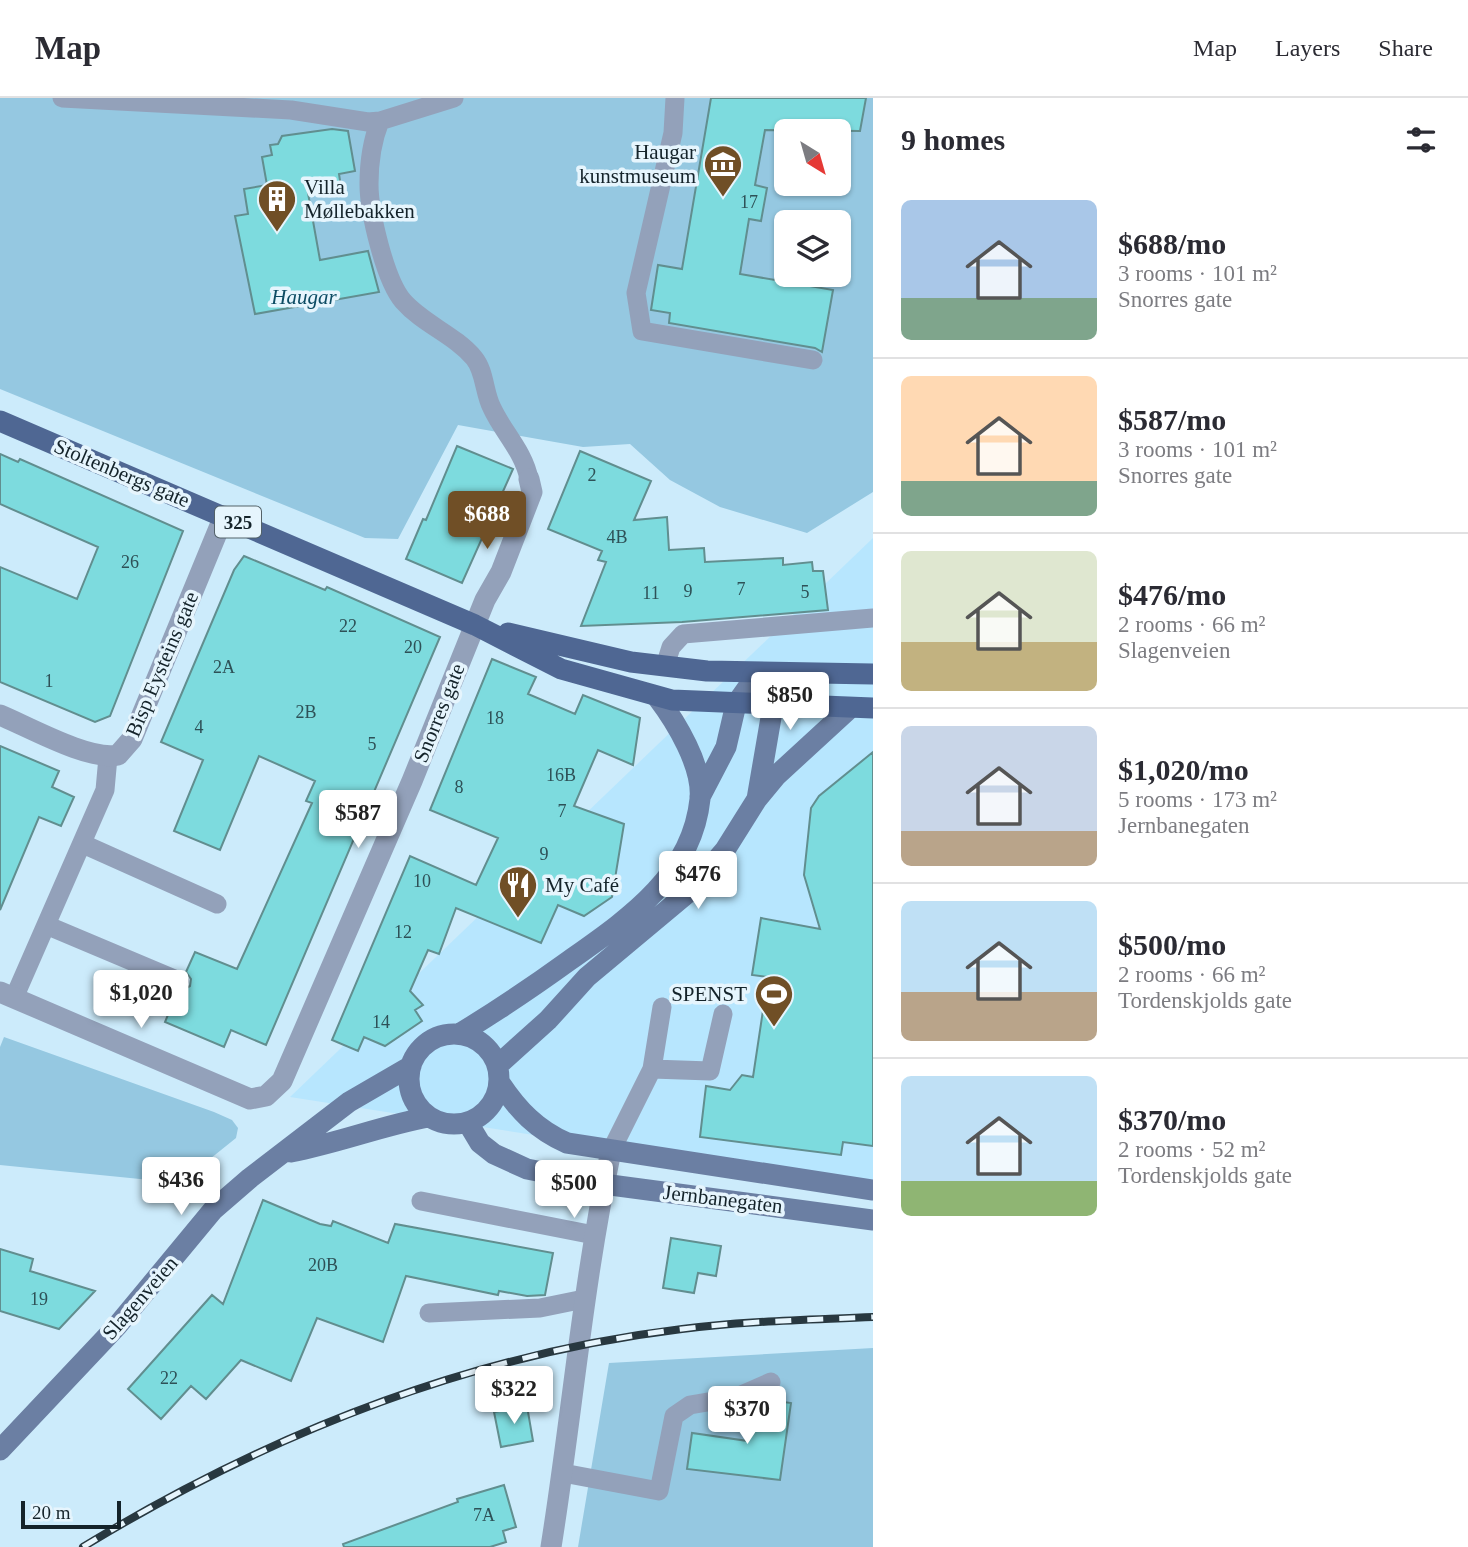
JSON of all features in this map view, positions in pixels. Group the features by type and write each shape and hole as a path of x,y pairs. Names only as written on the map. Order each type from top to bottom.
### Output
{"main road":[{"name":"Stoltenbergs gate","path":"0,421 475,625 561,669 657,697 773,706 873,708"},
{"name":"Stoltenbergs gate","path":"475,625 631,662 758,673 873,674"},
{"name":"Slagenveien","path":"0,1450 117,1326 213,1210 250,1178 349,1102 411,1066 418,1052 429,1042 443,1035 458,1034 525,992 644,905 671,875 686,848 700,797 726,747 736,704 758,673"},
{"path":"757,799 773,706 758,673"},
{"name":"Slagenveien","path":"657,697 685,739 700,797"},
{"path":"468,1122 483,1114 495,1100 499,1074 587,977 690,891 725,850 757,799 801,750 850,708"},
{"path":"458,1034 482,1044 499,1074"},
{"path":"411,1066 409,1085 415,1103 428,1117"},
{"name":"Jernbanegaten","path":"499,1074 517,1108 550,1136 568,1143 873,1190"},
{"name":"Slagenveien","path":"286,1153 332,1144 383,1125 428,1117 447,1124 468,1122"},
{"name":"Jernbanegaten","path":"468,1122 480,1143 494,1154 527,1169 604,1184 873,1220"}],"street":[{"name":"Snorres gate","path":"7,995 250,1099 266,1096 282,1081 412,780 475,625 501,572 532,492 529,479"},
{"name":"Bisp Eysteins gate","path":"108,757 118,755 132,739 224,516"},
{"path":"0,715 108,757"},
{"path":"551,1547 578,1364 584,1298 611,1151"}],"lane":[{"path":"62,98 291,110 380,121 454,98"},
{"path":"675,98 673,132 636,293 642,331 813,360"},
{"path":"380,121 373,137 369,186 378,236 393,285 404,302 457,341 476,360 491,407 526,465 529,479"},
{"path":"665,666 671,647 683,635 873,618"},
{"name":"Bisp Eysteins gate","path":"7,995 46,925 83,844 105,790 108,757"},
{"path":"83,844 217,904"},
{"path":"46,925 179,981"},
{"path":"611,1151 652,1069 662,1007"},
{"path":"652,1069 710,1071 723,1014"},
{"path":"421,1201 594,1235"},
{"path":"429,1313 540,1308 584,1298"},
{"path":"563,1473 659,1491 674,1416 690,1405 737,1397 771,1382"}],"shaded area":[{"path":"873,538 873,1188 290,1097"}],"green space":[{"name":"Haugar","path":"0,98 873,98 873,492 807,533 720,507 670,480 630,444 583,447 458,425 398,539 365,538 0,389"},
{"path":"4,1037 214,1112 232,1120 238,1128 236,1138 180,1183 0,1165 0,1047"},
{"path":"873,1348 873,1547 578,1547 609,1363"}],"building":[{"path":"711,98 866,98 860,131 851,131 851,119 774,119 774,130 765,130 755,185 767,188 761,221 749,219 740,274 774,280 774,287 816,287 833,290 822,352 815,348 669,323 670,313 651,310 658,265 682,269"},
{"name":"Villa Møllebakken","path":"332,129 348,131 355,171 339,174 341,187 308,193 320,260 368,251 379,292 255,314 235,216 248,214 244,189 267,185 262,157 272,155 270,145 278,144 282,136"},
{"path":"457,446 513,469 462,583 406,559 423,519 426,520"},
{"path":"580,451 651,481 634,520 667,517 669,550 704,548 705,562 783,558 783,565 812,562 813,571 823,571 828,610 682,622 581,626 606,562 598,560 602,551 548,529"},
{"path":"0,454 18,462 20,459 183,531 110,716 95,722 0,682 0,567 77,599 98,547 0,504"},
{"path":"244,556 325,590 327,587 440,637 266,1045 231,1030 224,1047 165,1022 177,993 190,986 191,979 186,972 195,952 237,969 312,803 306,801 315,781 259,756 220,850 174,831 203,760 161,742 234,570"},
{"path":"492,659 536,677 528,694 575,714 583,695 640,718 633,765 598,750 574,806 624,824 612,897 584,916 558,905 541,943 456,908 439,954 428,950 410,991 423,1005 415,1010 422,1021 385,1046 364,1037 358,1051 332,1040 410,856 476,885 498,838 430,810"},
{"path":"0,746 59,771 52,787 74,797 61,826 39,817 0,910"},
{"path":"873,752 873,1146 843,1142 841,1155 700,1137 706,1086 730,1090 742,1075 753,1077 768,977 752,975 761,918 820,929 804,875 811,808 819,796"},
{"path":"263,1200 320,1224 331,1226 333,1221 388,1243 395,1224 553,1253 545,1295 527,1296 499,1291 498,1295 406,1276 383,1342 317,1318 291,1381 241,1360 206,1399 191,1386 161,1419 128,1389 212,1295 223,1304"},
{"path":"671,1238 721,1246 716,1276 698,1273 694,1293 663,1288"},
{"path":"0,1249 33,1259 30,1271 95,1291 59,1329 0,1311"},
{"path":"763,1399 791,1403 780,1480 687,1469 692,1433 748,1441 753,1403"},
{"path":"527,1406 533,1441 501,1447 494,1412"},
{"path":"504,1485 516,1527 503,1531 506,1542 490,1547 344,1547 343,1544 458,1502 457,1499"}],"railway":[{"path":"83,1547 224,1469 371,1406 447,1380 524,1358 602,1341 682,1329 753,1322 873,1317"}],"place":[{"name":"Haugar kunstmuseum","path":"723,198"},
{"name":"Villa Møllebakken","path":"277,233"},
{"name":"My Café","path":"518,919"},
{"name":"SPENST","path":"774,1028"}]}
